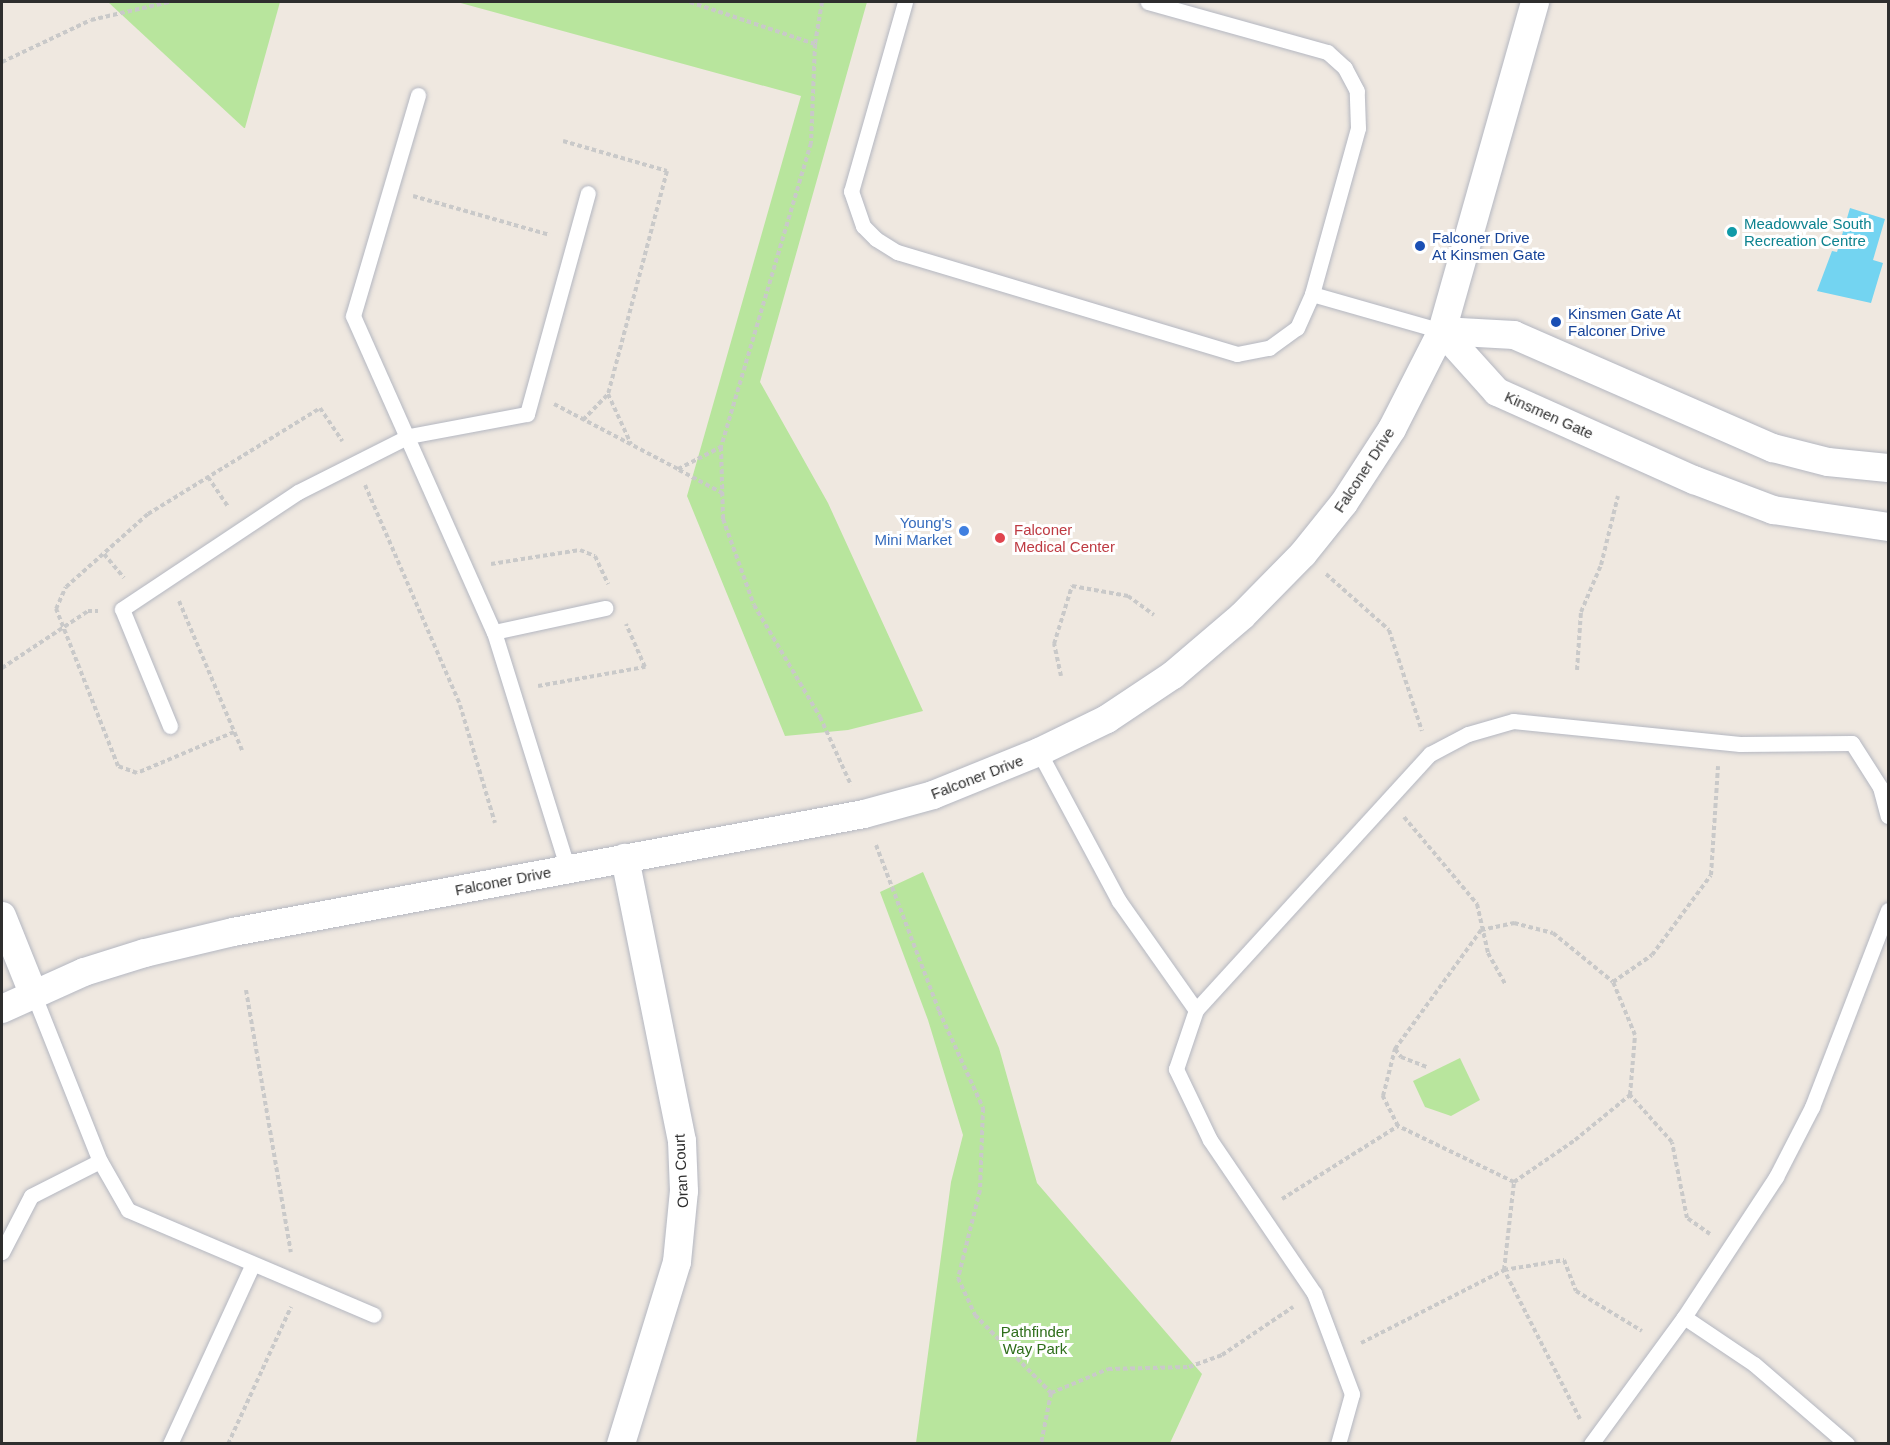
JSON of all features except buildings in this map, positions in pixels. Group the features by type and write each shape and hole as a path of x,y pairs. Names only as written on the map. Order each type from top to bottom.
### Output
{"street":[{"name":"Falconer Drive","path":"2,1009 33,993 145,952 625,858 864,814 933,795 1039,752 1107,718 1173,675 1242,616 1303,554 1344,503 1392,429 1442,331 1535,2"},
{"path":"1442,331 1514,335 1773,448 1828,462 1888,468"},
{"name":"Kinsmen Gate","path":"1442,331 1497,392 1694,480 1773,510 1888,527"},
{"name":"Oran Court","path":"621,1443 677,1262 684,1191 682,1141 625,858"},
{"path":"2,916 33,993"}],"lane":[{"path":"905,2 851,192 863,226 876,239 897,252 1237,354 1282,343 1297,328 1312,294 1358,128 1357,91 1346,68 1327,52 1148,2"},
{"path":"418,95 353,316 409,436 494,632 568,869"},
{"path":"170,726 122,609 298,492 409,436 527,414 577,243 588,193"},
{"path":"1312,294 1442,331"},
{"path":"494,632 605,608"},
{"path":"1338,1443 1352,1394 1314,1293 1258,1214 1210,1140 1176,1069 1196,1010 1430,754 1468,734 1514,721 1719,741 1852,743 1880,787 1888,816"},
{"path":"1039,752 1119,901 1196,1010"},
{"path":"1591,1443 1684,1317 1728,1246 1776,1177 1812,1107 1888,910"},
{"path":"33,993 100,1161 128,1210 252,1266 374,1315"},
{"path":"2,1252 32,1196 100,1161"},
{"path":"171,1443 252,1266"},
{"path":"1684,1317 1754,1364 1847,1443"}],"path":[{"path":"2,62 91,20 170,2"},
{"path":"690,2 815,44"},
{"path":"822,2 815,44 811,143 721,447 723,519 754,605 820,717 864,814 939,1011 983,1108 980,1190 958,1278 975,1315 1051,1393"},
{"path":"563,141 667,171 608,394 583,420"},
{"path":"390,189 577,243"},
{"path":"534,393 723,494"},
{"path":"608,394 632,445"},
{"path":"678,469 721,447"},
{"path":"356,462 460,705 495,823"},
{"path":"208,477 243,528"},
{"path":"1577,670 1581,612 1601,565 1618,496"},
{"path":"1303,554 1389,630 1430,754"},
{"path":"169,578 242,750"},
{"path":"1061,676 1054,644 1072,586 1128,596 1154,615"},
{"path":"2,669 88,611 122,609"},
{"path":"1613,982 1652,955 1711,874 1719,741"},
{"path":"1389,799 1477,904 1488,953 1506,985"},
{"path":"1514,1182 1398,1126 1383,1096 1395,1048 1481,930 1514,923 1554,933 1613,982 1635,1035 1630,1095 1575,1140 1514,1182 1504,1270 1591,1443"},
{"path":"228,1443 290,1312 296,1283 246,990"},
{"path":"1395,1048 1401,1057 1426,1067"},
{"path":"1630,1095 1672,1142 1688,1218 1728,1246"},
{"path":"1258,1214 1398,1126"},
{"path":"1338,1355 1504,1270 1564,1260 1576,1291 1663,1344"},
{"path":"1051,1393 1108,1369 1189,1367 1222,1355 1314,1293"},
{"path":"1041,1443 1051,1393"}],"green space":[{"path":"108,2 280,2 245,128 244,128"},
{"path":"457,2 867,2 760,382 828,503 923,711 848,730 785,736 687,496 801,96"},
{"name":"Pathfinder Way Park","path":"923,872 999,1048 1037,1183 1202,1374 1170,1443 916,1443 951,1182 963,1135 928,1020 880,892"},
{"path":"1460,1058 1480,1100 1451,1116 1425,1107 1413,1081"}],"water":[{"path":"1850,208 1885,219 1873,260 1883,263 1871,303 1817,291 1832,251 1837,252"}],"place":[{"name":"Meadowvale South Recreation Centre","path":"1732,232"},
{"name":"Falconer Drive At Kinsmen Gate","path":"1420,246"},
{"name":"Kinsmen Gate At Falconer Drive","path":"1556,322"},
{"name":"Young's Mini Market","path":"964,531"},
{"name":"Falconer Medical Center","path":"1000,538"}]}
